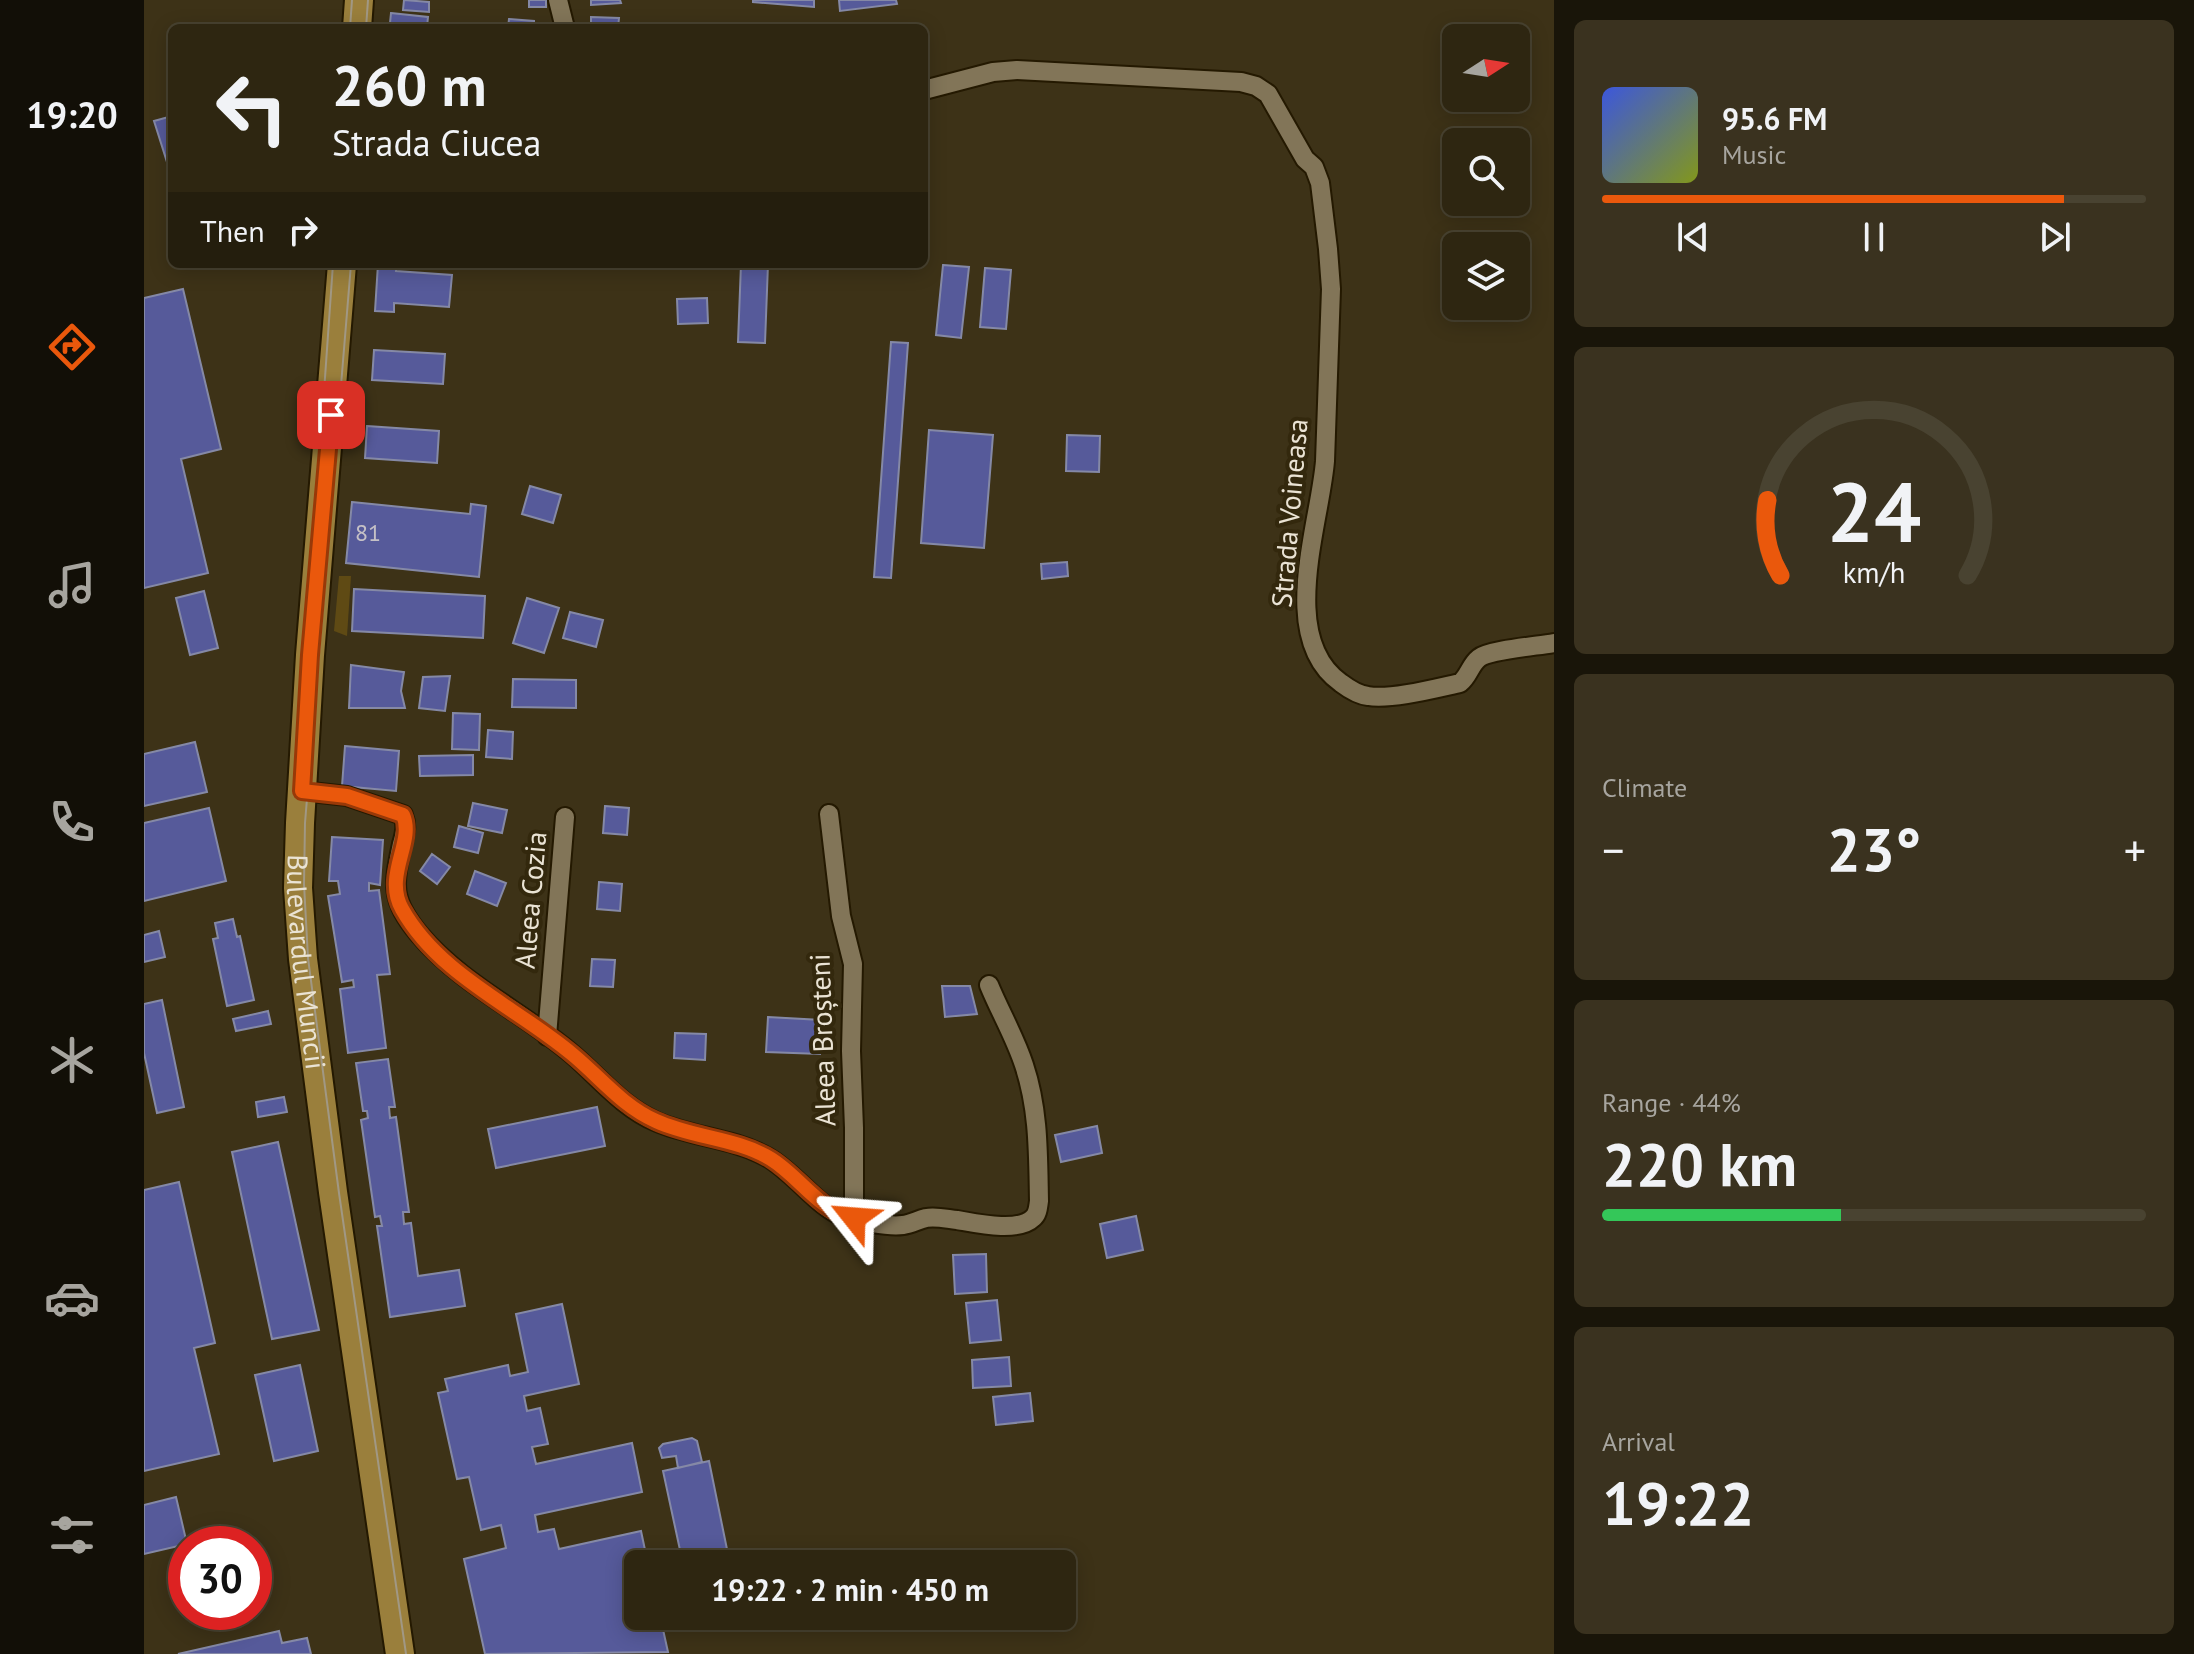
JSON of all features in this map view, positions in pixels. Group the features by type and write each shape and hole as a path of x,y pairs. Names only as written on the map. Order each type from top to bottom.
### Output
{"main road":[{"path":"357,24 359,0"},
{"name":"Bulevardul Muncii","path":"342,268 310,655 298,888 303,959 333,1192 400,1654"}],"street":[{"path":"558,0 564,24"},
{"name":"Strada Voineasa","path":"928,89 993,72 1017,70 1241,82 1256,86 1268,94 1305,159 1314,167 1320,183 1331,289 1323,485 1305,605 1319,659 1331,675 1354,692 1385,696 1460,683 1476,661 1486,654 1554,643"},
{"path":"302,791 347,796 403,815 405,833 395,877 397,897 420,935 459,973 572,1054 633,1110 682,1131 754,1150 785,1169 841,1216 901,1225 933,1217 983,1225 1016,1225 1026,1223 1038,1211 1038,1140 1033,1098 1012,1034 989,985"},
{"name":"Aleea Broșteni","path":"829,814 841,916 853,964 854,1218"},
{"name":"Aleea Cozia","path":"547,1036 565,817"}],"shaded area":[{"path":"339,576 351,576 347,636 334,631"}],"building":[{"path":"404,0 429,2 429,12 403,10"},
{"path":"529,0 546,0 546,7 529,7"},
{"path":"591,0 620,0 621,3 591,5"},
{"path":"814,0 814,7 753,2"},
{"path":"839,0 896,0 897,4 840,11"},
{"path":"391,13 428,17 427,24 390,23"},
{"path":"591,17 619,18 618,24 591,24"},
{"path":"509,19 534,21 534,24 508,24"},
{"path":"168,117 168,165 154,121"},
{"path":"943,265 969,267 961,338 936,335"},
{"path":"378,268 452,275 449,307 394,303 394,312 375,311"},
{"path":"741,268 768,268 765,343 738,342"},
{"path":"985,268 1011,270 1006,329 980,327"},
{"path":"183,289 221,449 181,459 208,573 144,588 144,298"},
{"path":"707,298 708,323 678,324 677,299"},
{"path":"891,342 908,343 891,578 874,577"},
{"path":"374,350 445,354 443,384 372,380"},
{"path":"367,426 439,431 437,463 365,458"},
{"path":"929,430 993,435 984,548 921,543"},
{"path":"1067,435 1100,436 1099,472 1066,471"},
{"path":"530,486 561,495 553,523 522,514"},
{"path":"352,502 470,514 471,504 486,506 479,577 346,563"},
{"path":"1067,562 1068,576 1042,579 1041,564"},
{"path":"354,589 485,596 483,638 352,631"},
{"path":"204,591 218,648 190,655 176,598"},
{"path":"527,598 559,608 544,653 513,643"},
{"path":"570,612 603,620 596,647 563,638"},
{"path":"351,665 404,672 401,691 405,708 349,708"},
{"path":"450,676 445,711 419,708 423,677"},
{"path":"513,679 576,680 576,708 512,707"},
{"path":"453,713 480,714 479,750 452,749"},
{"path":"488,730 513,732 512,759 486,757"},
{"path":"195,742 207,792 144,806 144,754"},
{"path":"345,746 399,751 396,791 342,786"},
{"path":"473,755 473,775 420,776 419,756"},
{"path":"473,803 507,810 502,833 468,826"},
{"path":"605,806 629,808 627,835 603,833"},
{"path":"209,808 226,881 144,901 144,823"},
{"path":"459,826 483,833 478,853 454,847"},
{"path":"332,837 383,840 380,885 369,883 369,891 379,890 390,974 377,975 386,1048 348,1053 340,989 354,987 353,980 342,982 328,896 340,894 338,881 329,881"},
{"path":"432,854 450,867 437,884 420,871"},
{"path":"475,871 506,883 497,906 467,894"},
{"path":"599,882 622,884 620,911 597,909"},
{"path":"233,919 237,937 240,936 254,1000 227,1006 213,939 218,938 215,923"},
{"path":"159,931 165,957 144,962 144,935"},
{"path":"592,959 615,960 613,987 590,986"},
{"path":"942,986 970,986 977,1014 945,1017"},
{"path":"162,1000 184,1107 157,1113 144,1053 144,1004"},
{"path":"268,1011 271,1024 236,1031 233,1019"},
{"path":"768,1017 821,1020 820,1054 766,1052"},
{"path":"675,1033 706,1034 705,1060 674,1058"},
{"path":"388,1059 395,1107 389,1107 390,1118 396,1117 409,1212 403,1212 404,1224 411,1223 418,1276 459,1270 465,1306 390,1317 377,1226 382,1226 380,1216 375,1217 361,1120 368,1118 367,1111 363,1111 356,1063"},
{"path":"284,1097 287,1112 258,1117 256,1102"},
{"path":"597,1107 605,1146 496,1168 488,1129"},
{"path":"1097,1126 1102,1153 1061,1162 1055,1135"},
{"path":"278,1142 319,1330 272,1339 232,1152"},
{"path":"179,1182 215,1343 194,1348 219,1454 144,1471 144,1190"},
{"path":"1136,1216 1143,1250 1107,1258 1100,1224"},
{"path":"986,1254 987,1292 955,1294 953,1255"},
{"path":"997,1300 1001,1340 970,1343 966,1303"},
{"path":"562,1304 579,1384 524,1396 527,1411 540,1408 548,1444 532,1447 536,1464 632,1443 642,1492 535,1515 538,1532 554,1529 559,1549 641,1531 645,1550 624,1550 624,1630 663,1630 668,1652 485,1654 464,1559 506,1548 501,1525 481,1530 469,1477 457,1479 438,1393 448,1391 445,1379 508,1365 510,1376 528,1372 516,1314"},
{"path":"1009,1357 1011,1386 973,1388 972,1360"},
{"path":"300,1365 318,1451 274,1461 255,1375"},
{"path":"1030,1393 1033,1421 996,1425 993,1397"},
{"path":"692,1438 697,1441 702,1462 678,1468 676,1456 662,1458 659,1448 663,1444"},
{"path":"709,1461 727,1550 680,1550 663,1471"},
{"path":"176,1497 183,1526 168,1526 168,1548 144,1554 144,1505"},
{"path":"279,1631 282,1643 307,1638 311,1654 178,1654"}],"tram line":[{"path":"350,24 352,0"},
{"path":"366,24 368,0"},
{"path":"299,747 333,268"},
{"path":"351,268 305,823 304,884 308,958 339,1193 406,1654"}],"route":[{"path":"331,415 310,655 302,791 347,796 403,815 405,833 395,888 400,907 409,921 459,973 572,1054 633,1110 682,1131 754,1150 785,1169 832,1210 841,1216 854,1218"}]}
